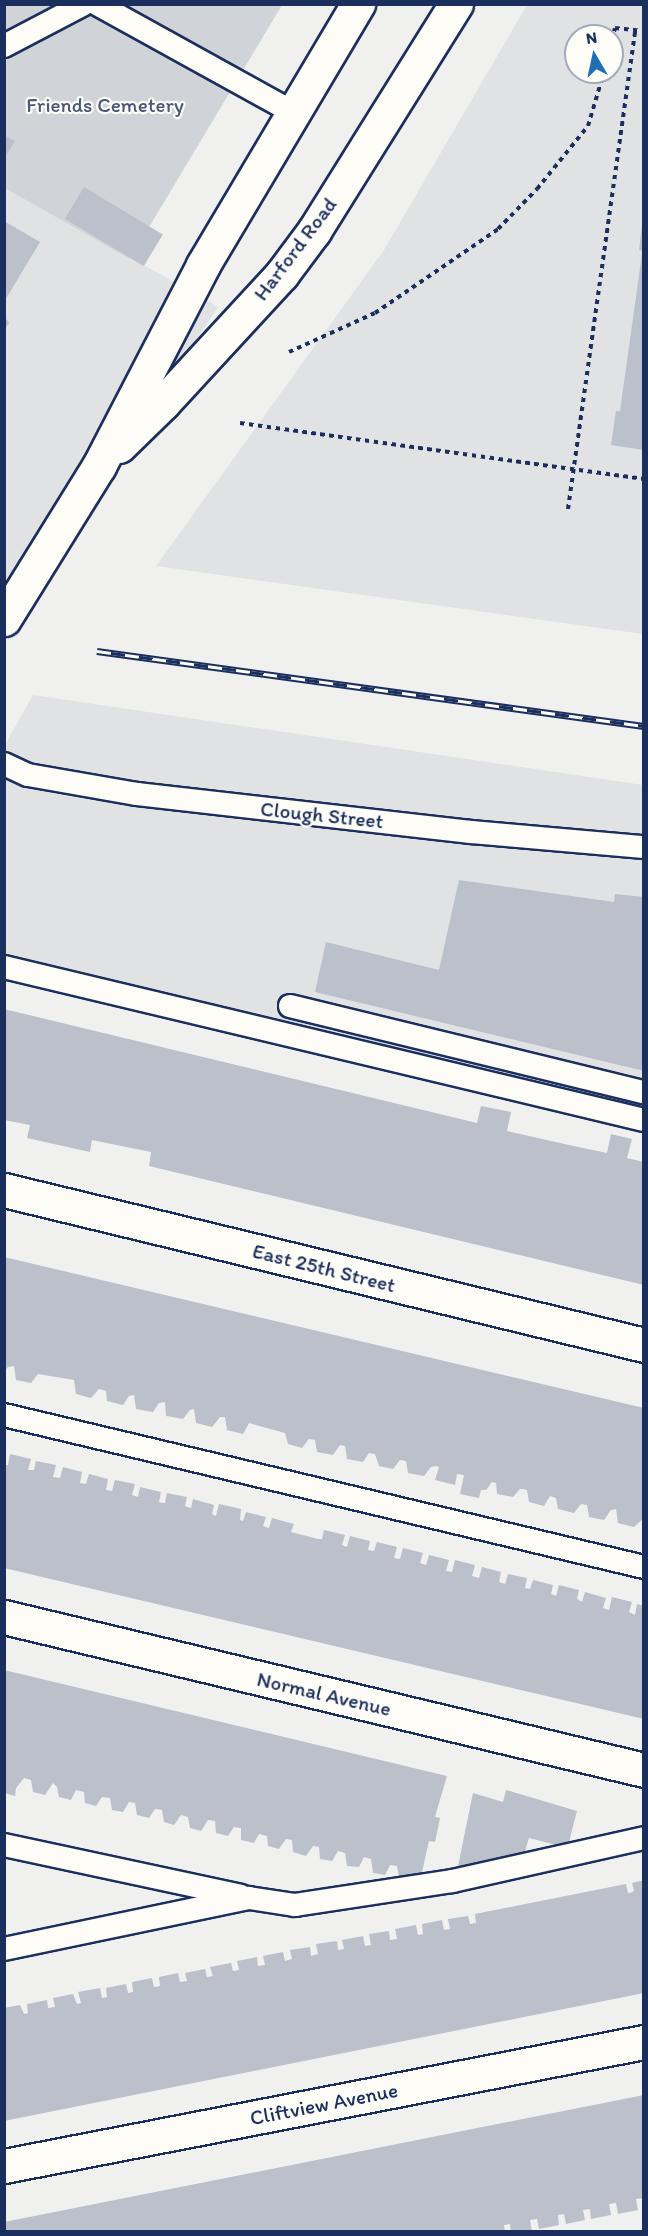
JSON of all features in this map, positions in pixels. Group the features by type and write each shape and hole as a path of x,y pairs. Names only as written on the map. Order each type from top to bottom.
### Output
{"main road":[{"name":"Harford Road","path":"4,619 99,466 203,265 358,4"},
{"name":"Harford Road","path":"99,466 163,404 282,274 314,231 456,4"},
{"name":"East 25th Street","path":"4,1190 644,1345"},
{"name":"Normal Avenue","path":"4,1617 644,1770"},
{"name":"Cliftview Avenue","path":"4,2166 644,2042"}],"lane":[{"path":"4,45 84,4"},
{"path":"97,4 293,112"},
{"name":"Clough Street","path":"4,764 28,775 137,794 471,832 644,847"},
{"path":"4,967 644,1120"},
{"path":"290,1006 644,1092"},
{"path":"4,1415 644,1567"},
{"path":"4,1845 249,1898 296,1905 452,1881 644,1838"},
{"path":"4,1949 249,1898"}],"path":[{"path":"624,29 644,31"},
{"path":"568,509 635,30"},
{"path":"289,352 375,313 498,229 537,189 588,126 600,84"},
{"path":"240,423 644,479"}],"shaded area":[{"path":"527,5 643,5 643,634 156,566 384,250"},
{"path":"5,186 218,307 56,550 5,637"},
{"path":"33,695 643,785 643,1116 5,961 5,745"}],"green space":[{"name":"Friends Cemetery","path":"5,5 282,5 130,259 5,188"}],"building":[{"path":"4,135 15,141 4,159"},
{"path":"84,187 163,234 144,266 65,219"},
{"path":"4,221 40,242 4,302"},
{"path":"642,226 644,226 644,251 639,250"},
{"path":"642,254 644,254 644,450 611,445 616,411 620,411"},
{"path":"4,316 9,323 4,330"},
{"path":"459,880 614,902 615,894 644,897 644,1071 315,992 326,942 439,970"},
{"path":"4,1009 477,1123 481,1106 511,1112 507,1131 607,1153 611,1134 632,1139 627,1158 644,1162 644,1285 149,1166 151,1152 92,1140 90,1152 27,1138 30,1125 4,1120"},
{"path":"4,1257 644,1408 644,1518 634,1527 618,1523 616,1509 611,1510 604,1520 589,1517 587,1505 581,1504 574,1513 558,1509 556,1498 550,1496 544,1506 529,1502 527,1490 520,1489 513,1497 497,1494 496,1483 492,1482 486,1490 481,1490 479,1498 460,1494 464,1475 457,1474 455,1485 435,1480 439,1467 436,1466 431,1467 424,1476 408,1473 406,1461 400,1460 393,1469 379,1466 375,1454 369,1453 363,1462 347,1459 345,1446 340,1445 333,1455 317,1452 315,1440 309,1439 302,1448 288,1444 285,1433 249,1423 243,1434 227,1430 225,1417 220,1417 212,1427 196,1423 194,1409 190,1410 183,1419 166,1416 165,1402 159,1403 153,1412 136,1409 134,1395 129,1396 123,1405 107,1401 106,1391 99,1389 91,1398 76,1394 74,1380 38,1374 31,1383 16,1380 14,1366 8,1367 4,1372"},
{"path":"10,1454 31,1459 28,1470 34,1470 36,1461 56,1465 53,1477 60,1478 63,1467 82,1472 80,1483 86,1484 89,1474 108,1479 106,1490 112,1491 115,1480 135,1484 132,1495 138,1497 140,1487 161,1492 159,1502 162,1503 165,1503 167,1493 187,1497 185,1506 191,1508 193,1499 214,1505 212,1514 216,1516 219,1504 241,1509 240,1520 243,1521 246,1512 266,1517 263,1526 269,1528 272,1518 294,1524 291,1532 318,1539 322,1539 324,1530 345,1535 342,1545 347,1547 350,1536 370,1541 368,1550 374,1551 377,1542 397,1547 394,1558 400,1559 403,1548 423,1553 420,1563 426,1565 429,1555 449,1560 446,1571 452,1572 455,1560 475,1565 472,1576 479,1578 482,1567 501,1572 499,1582 505,1584 508,1574 527,1578 525,1588 530,1589 533,1580 553,1585 551,1594 556,1596 559,1585 579,1590 577,1599 582,1602 585,1592 606,1598 603,1608 609,1610 612,1597 632,1602 629,1612 635,1615 637,1604 644,1606 644,1719 4,1568 4,1465 8,1465"},
{"path":"4,1670 447,1776 435,1817 440,1818 435,1842 429,1841 422,1872 414,1881 399,1878 397,1866 390,1865 385,1875 373,1873 371,1859 364,1857 359,1867 347,1866 345,1853 338,1851 332,1861 320,1859 319,1847 313,1846 306,1856 293,1852 292,1840 286,1839 279,1849 268,1846 267,1836 259,1834 254,1843 241,1840 241,1828 234,1827 228,1836 216,1833 215,1821 208,1820 201,1831 190,1828 188,1817 181,1815 174,1825 164,1822 162,1810 155,1809 149,1818 137,1815 135,1803 129,1802 123,1812 112,1810 110,1798 102,1797 96,1806 85,1803 84,1792 76,1790 71,1800 59,1797 57,1787 53,1783 45,1795 33,1792 31,1780 24,1778 16,1788 15,1796 4,1793"},
{"path":"506,1790 577,1811 568,1846 529,1838 523,1858 457,1871 473,1793 503,1802"},
{"path":"644,1880 644,1993 4,2121 4,2008 20,2005 24,2014 28,2013 27,2004 47,2000 48,2008 55,2007 53,1998 73,1994 77,2004 81,2003 78,1992 100,1988 102,1998 107,1997 106,1988 126,1984 128,1993 133,1992 132,1982 152,1978 154,1987 160,1986 159,1977 178,1973 180,1982 187,1981 185,1973 205,1969 207,1977 213,1976 210,1967 231,1963 233,1971 239,1970 237,1961 257,1957 258,1966 265,1965 263,1956 283,1952 285,1961 292,1959 290,1950 310,1947 311,1956 318,1954 316,1944 337,1941 338,1950 344,1949 342,1940 363,1936 365,1946 371,1945 369,1934 389,1931 390,1940 397,1939 395,1929 416,1925 418,1935 423,1934 422,1924 442,1920 444,1930 450,1929 448,1919 468,1916 470,1924 476,1923 475,1914 626,1884 628,1893 630,1893 634,1891 632,1883"},
{"path":"644,2095 644,2198 636,2199 638,2210 618,2214 616,2203 609,2204 611,2215 591,2219 590,2209 583,2210 585,2220 566,2224 564,2214 558,2215 559,2225 539,2229 537,2219 530,2220 532,2232 511,2232 510,2224 504,2225 505,2232 4,2232 4,2222"}],"railway":[{"path":"97,651 644,726"}]}
